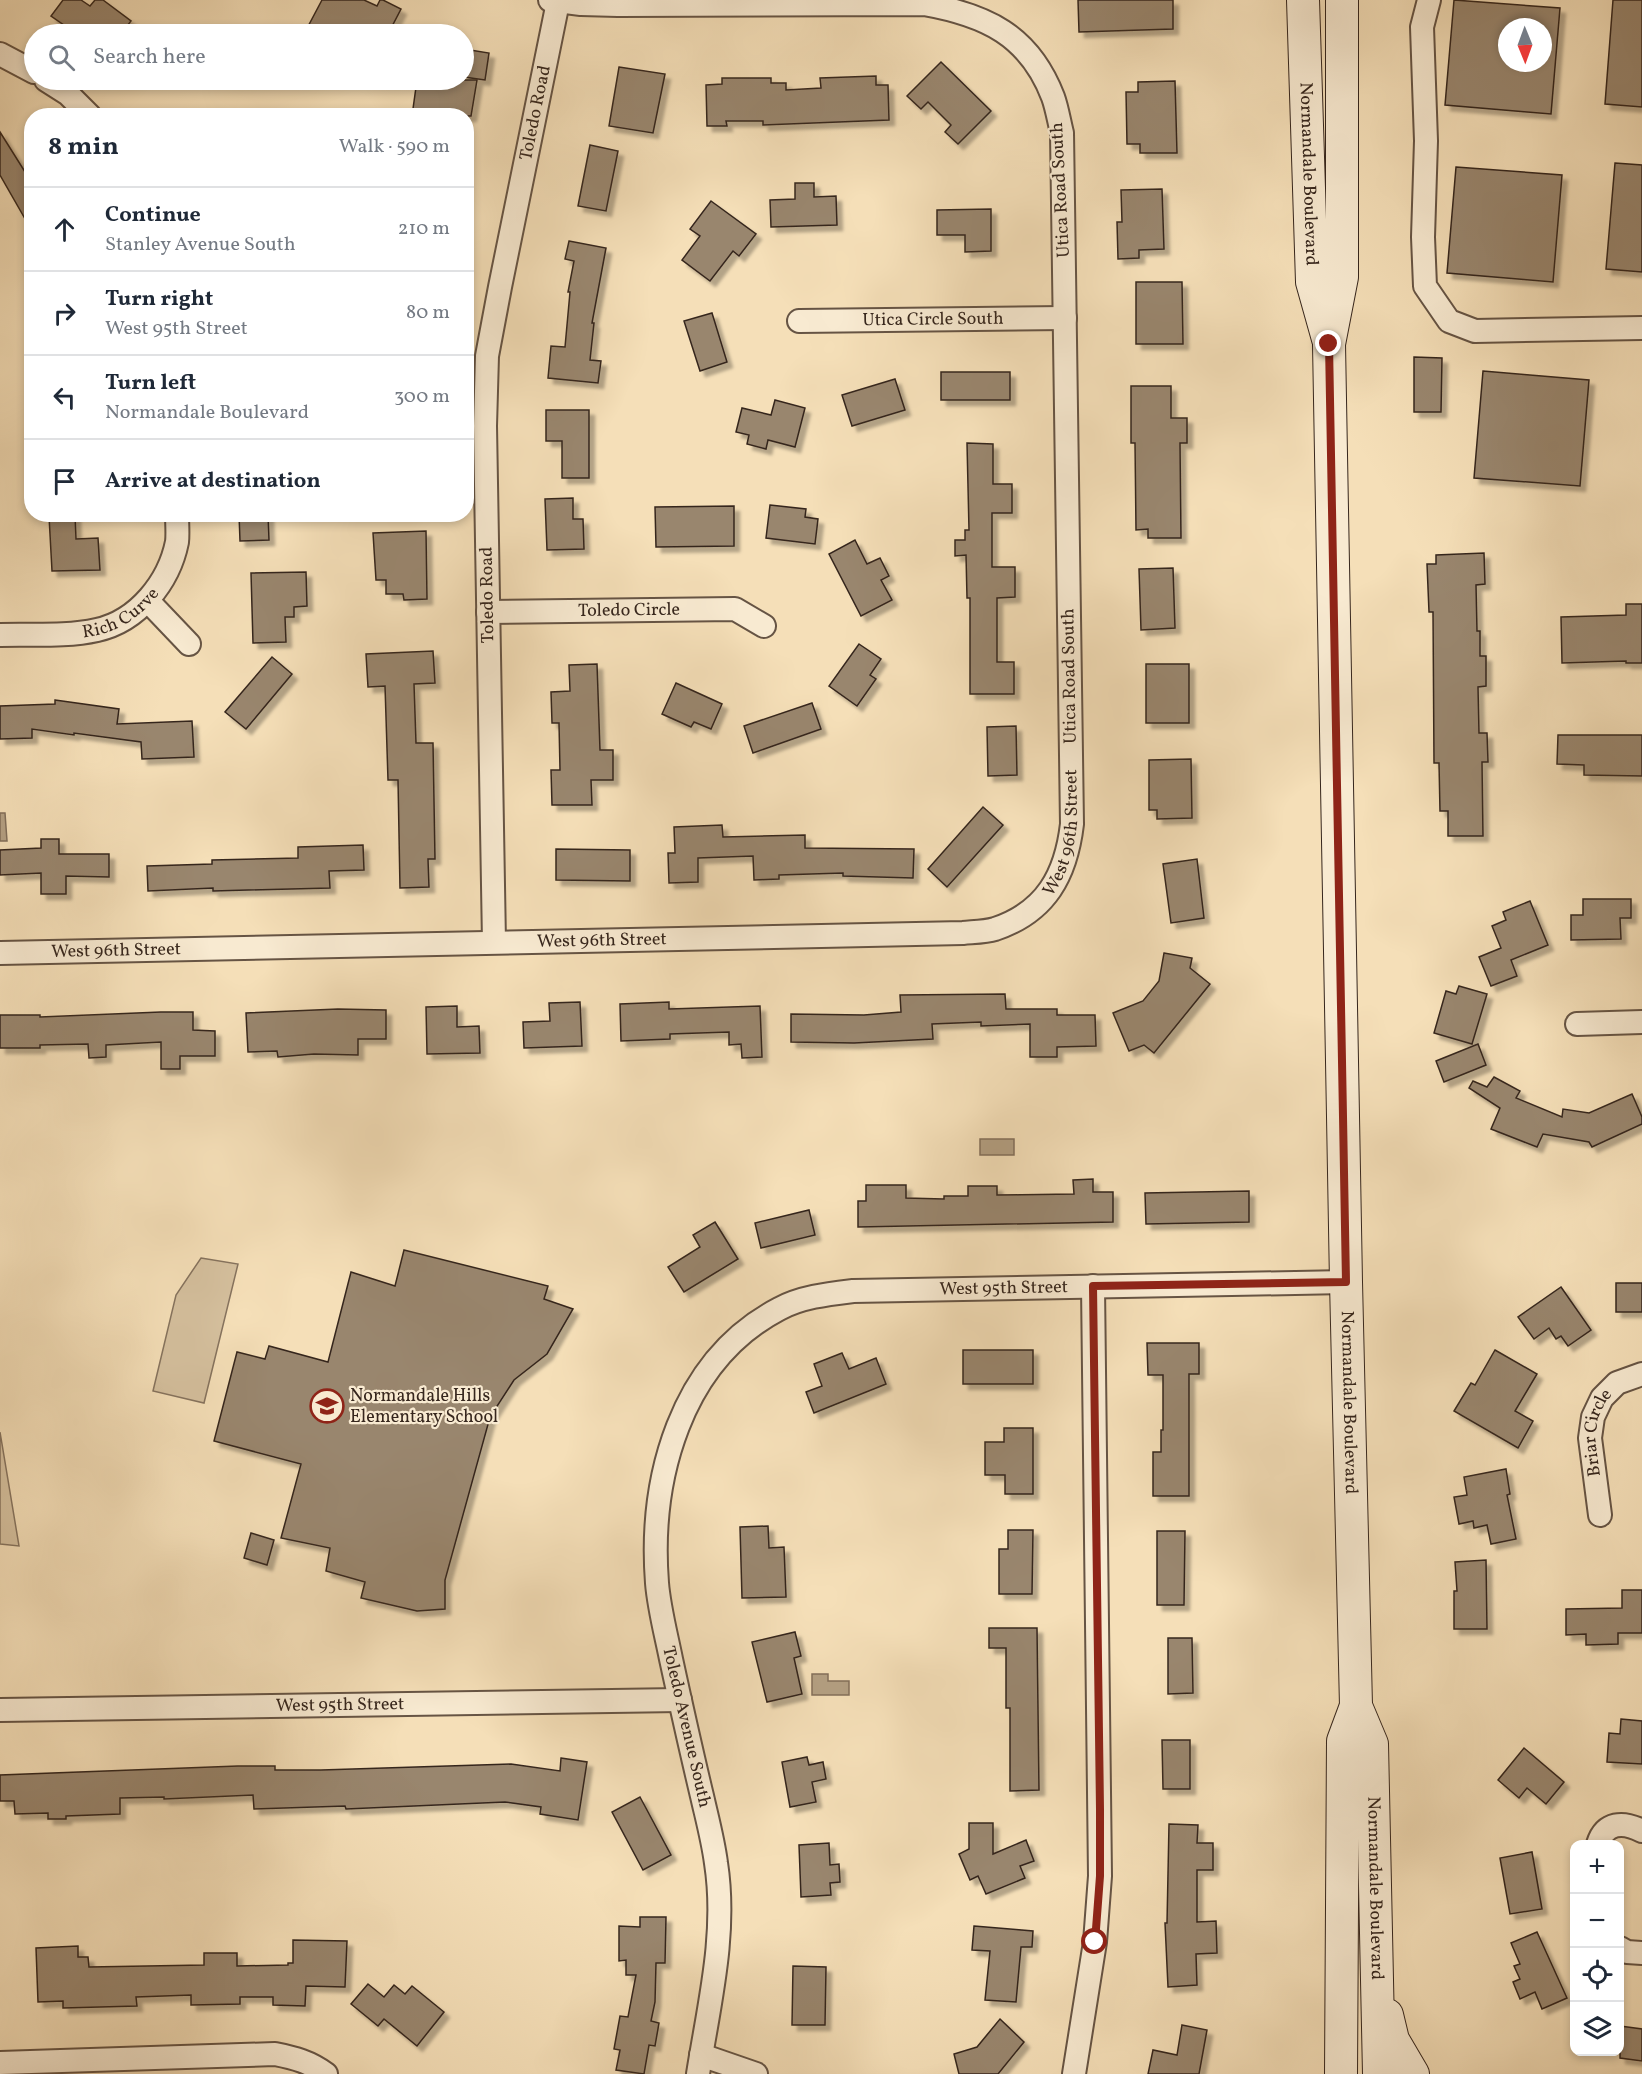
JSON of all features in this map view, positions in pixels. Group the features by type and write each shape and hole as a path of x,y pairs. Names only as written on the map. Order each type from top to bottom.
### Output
{"main road":[{"name":"Normandale Boulevard","path":"1303,0 1312,282 1329,344"},
{"name":"Normandale Boulevard","path":"1342,0 1342,277 1329,344 1346,1282 1356,1706 1372,1744 1380,2074"},
{"name":"Normandale Boulevard","path":"1341,2074 1343,1741 1356,1706"},
{"path":"1377,1970 1393,2040 1413,2074"}],"street":[{"path":"1430,0 1422,27 1426,141 1423,237 1425,286 1449,321 1475,332 1642,328"},
{"name":"Utica Road South","path":"554,1 618,5 924,4 958,10 990,22 1017,43 1040,69 1054,99 1062,133 1071,756"},
{"name":"Toledo Road","path":"494,942 485,426 488,356 554,1"},
{"path":"0,54 24,67"},
{"path":"62,90 82,108"},
{"name":"Utica Circle South","path":"799,321 1065,318"},
{"name":"Rich Curve","path":"0,634 98,630 126,618 147,601 168,571 177,540 177,522"},
{"path":"147,601 189,644"},
{"name":"Toledo Circle","path":"488,612 735,609 764,626"},
{"name":"West 96th Street","path":"0,953 963,933 993,930 1021,919 1043,898 1060,876 1069,851 1072,824 1071,756"},
{"path":"1577,1024 1642,1022"},
{"name":"West 95th Street","path":"697,1385 719,1354 747,1328 780,1308 816,1296 853,1291 1346,1282"},
{"path":"1074,2074 1095,1942 1100,1876 1093,1286"},
{"name":"Briar Circle","path":"1600,1515 1590,1438 1593,1417 1602,1398 1617,1383 1642,1374"},
{"name":"Toledo Avenue South","path":"697,1385 675,1431 663,1480 656,1532 657,1583 680,1700 717,1863 718,1958 700,2064"},
{"name":"West 95th Street","path":"0,1710 680,1700"},
{"path":"1600,1840 1603,1831 1614,1826 1628,1824 1642,1831"},
{"path":"1624,1950 1642,1953"},
{"path":"0,2063 42,2067 275,2054 296,2058 315,2066 326,2074"},
{"path":"700,2064 756,2074"}],"shaded area":[{"path":"0,813 5,813 7,841 0,841"},
{"path":"980,1139 1014,1139 1014,1155 980,1155"},
{"path":"201,1258 238,1264 204,1403 153,1391 176,1295"},
{"path":"0,1432 19,1546 0,1544"},
{"path":"812,1674 828,1674 828,1681 849,1681 849,1695 812,1695"}],"building":[{"path":"63,0 81,0 90,6 95,0 103,0 131,21 129,24 63,24 51,16"},
{"path":"322,0 364,0 377,6 380,0 383,0 401,9 393,24 309,24"},
{"path":"1078,0 1173,0 1173,29 1079,32"},
{"path":"1454,0 1560,8 1551,114 1445,105"},
{"path":"1613,0 1642,0 1642,107 1605,104"},
{"path":"474,51 489,53 485,80 474,78"},
{"path":"941,62 991,111 958,144 945,132 951,125 928,102 921,109 907,96"},
{"path":"619,67 665,74 653,133 609,126"},
{"path":"876,76 876,85 888,85 889,120 763,125 763,121 726,121 727,126 707,126 706,85 722,84 722,78 771,78 771,83 786,83 786,90 821,88 820,78"},
{"path":"474,80 477,80 472,108 413,108 416,90 474,90"},
{"path":"1175,81 1177,153 1140,153 1140,144 1127,144 1126,92 1138,92 1138,82"},
{"path":"0,132 24,170 24,217 0,175"},
{"path":"590,145 618,151 606,211 578,206"},
{"path":"1615,163 1642,165 1642,272 1606,269"},
{"path":"1456,167 1562,175 1553,282 1447,273"},
{"path":"795,183 814,183 814,197 836,196 837,225 771,227 770,200 795,199"},
{"path":"1162,189 1164,249 1139,250 1139,258 1118,259 1117,222 1122,222 1121,190"},
{"path":"711,201 756,234 739,256 733,251 710,281 682,260 700,236 690,229"},
{"path":"991,209 991,251 965,252 965,235 937,235 937,210"},
{"path":"569,241 606,248 592,323 594,323 590,360 601,361 598,383 548,378 551,346 565,347 570,292 568,292 574,261 565,259"},
{"path":"1136,282 1182,282 1183,344 1136,344"},
{"path":"712,313 727,362 700,371 684,321"},
{"path":"1414,357 1442,358 1441,412 1414,412"},
{"path":"1483,371 1589,380 1580,486 1474,478"},
{"path":"941,372 1010,372 1010,400 941,400"},
{"path":"895,379 905,410 852,426 842,395"},
{"path":"1131,386 1171,386 1171,418 1187,418 1187,443 1180,443 1181,538 1148,538 1148,529 1136,530 1135,443 1131,443"},
{"path":"775,400 805,408 795,447 768,440 766,449 747,444 749,435 736,432 742,408 771,415"},
{"path":"546,410 589,410 589,478 562,478 562,441 546,441"},
{"path":"967,443 993,444 993,484 1012,484 1012,513 992,513 992,567 1015,567 1015,597 997,598 997,662 1014,662 1014,694 970,694 970,598 967,598 966,555 955,556 955,540 965,540 965,530 969,530"},
{"path":"573,498 573,519 583,519 584,549 547,550 545,499"},
{"path":"770,505 806,509 805,517 818,519 815,544 766,538"},
{"path":"734,506 734,546 656,547 655,507"},
{"path":"49,522 75,522 76,539 98,538 100,570 52,571"},
{"path":"239,522 268,522 269,540 240,541"},
{"path":"426,531 427,599 404,600 403,594 386,594 386,580 376,580 373,533"},
{"path":"855,540 867,564 880,558 889,576 881,580 892,600 861,616 829,554"},
{"path":"1484,553 1485,584 1476,585 1480,656 1486,656 1486,686 1478,687 1479,733 1487,733 1488,762 1482,762 1483,836 1448,836 1448,811 1440,811 1439,763 1434,763 1433,612 1429,612 1427,564 1436,564 1436,555"},
{"path":"1173,568 1175,628 1141,630 1139,569"},
{"path":"306,572 307,606 294,607 294,617 285,617 286,642 253,643 251,573"},
{"path":"1626,604 1642,604 1642,663 1626,663 1626,661 1562,663 1561,617 1626,615"},
{"path":"859,644 881,659 870,675 876,679 857,706 829,686"},
{"path":"433,651 435,683 414,684 416,743 433,743 435,859 428,859 429,887 400,888 398,780 388,780 385,686 368,687 366,654"},
{"path":"272,657 292,674 246,729 225,712"},
{"path":"597,664 600,750 613,750 613,780 591,780 592,805 552,805 551,770 560,770 559,723 552,723 551,692 570,691 569,665"},
{"path":"1146,664 1189,664 1189,723 1146,723"},
{"path":"676,683 722,704 711,729 694,722 691,727 662,714"},
{"path":"55,700 119,709 117,724 192,721 194,757 142,759 141,742 32,729 32,738 0,739 0,706 55,704"},
{"path":"812,703 821,729 753,753 744,726"},
{"path":"1016,726 1017,775 988,776 987,727"},
{"path":"1558,735 1642,735 1642,776 1584,775 1584,765 1557,764"},
{"path":"1191,759 1192,818 1157,819 1157,810 1149,810 1149,760"},
{"path":"983,807 1003,825 947,887 928,869"},
{"path":"722,825 723,837 805,835 805,848 914,849 913,878 843,876 843,873 779,875 779,879 754,880 753,856 698,858 698,882 669,883 668,853 675,853 674,827"},
{"path":"41,839 59,839 59,854 109,854 109,877 66,876 66,894 41,894 41,873 0,875 0,850 41,848"},
{"path":"363,845 364,870 329,871 330,888 213,891 213,888 148,891 147,866 212,864 212,860 298,858 298,847"},
{"path":"556,849 630,850 630,881 556,880"},
{"path":"1197,859 1204,918 1171,923 1163,864"},
{"path":"1583,899 1631,899 1631,918 1620,918 1621,939 1571,940 1571,915 1583,915"},
{"path":"1530,901 1548,945 1511,960 1517,976 1491,986 1479,957 1501,948 1492,926 1506,920 1503,912"},
{"path":"1164,953 1192,958 1190,968 1210,984 1154,1053 1144,1045 1129,1051 1113,1013 1143,1001 1159,981"},
{"path":"1459,986 1487,994 1472,1044 1434,1033 1446,991 1456,994"},
{"path":"1005,994 1006,1009 1057,1009 1057,1015 1095,1015 1096,1046 1057,1047 1057,1057 1030,1057 1030,1024 981,1026 981,1022 932,1024 933,1039 854,1043 791,1042 791,1014 864,1015 901,1012 900,995"},
{"path":"580,1002 582,1046 524,1048 523,1022 550,1021 549,1003"},
{"path":"669,1002 669,1009 760,1006 762,1057 742,1058 741,1044 729,1045 729,1032 670,1034 670,1039 621,1041 620,1004"},
{"path":"457,1006 457,1027 479,1026 480,1053 427,1054 426,1007"},
{"path":"338,1009 386,1010 386,1039 358,1039 358,1055 314,1054 278,1057 277,1051 248,1052 246,1013"},
{"path":"193,1012 193,1030 215,1031 215,1056 180,1056 180,1069 161,1069 161,1042 106,1045 106,1057 89,1058 88,1044 40,1045 40,1048 0,1048 0,1015 40,1015 40,1017"},
{"path":"1478,1044 1486,1065 1444,1082 1436,1061"},
{"path":"1494,1077 1520,1091 1516,1098 1562,1117 1563,1109 1589,1113 1632,1094 1642,1117 1642,1124 1592,1147 1589,1142 1543,1134 1537,1147 1491,1129 1500,1108 1469,1088 1473,1081 1487,1087"},
{"path":"1093,1179 1093,1192 1113,1192 1113,1222 858,1227 858,1201 866,1201 866,1185 906,1185 906,1198 944,1199 944,1196 968,1196 968,1186 997,1186 997,1195 1074,1194 1073,1180"},
{"path":"1249,1191 1249,1222 1146,1224 1145,1193"},
{"path":"809,1210 815,1235 761,1248 755,1223"},
{"path":"715,1222 738,1259 684,1292 668,1267 700,1247 693,1235"},
{"path":"404,1250 548,1286 544,1299 573,1309 547,1354 514,1380 490,1417 445,1580 445,1609 417,1611 361,1598 365,1582 326,1571 330,1548 281,1538 301,1464 214,1441 237,1352 265,1359 269,1346 328,1362 351,1272 395,1286"},
{"path":"1616,1283 1642,1283 1642,1312 1616,1312"},
{"path":"1561,1287 1591,1330 1568,1346 1561,1336 1556,1339 1549,1328 1534,1339 1518,1317"},
{"path":"1147,1343 1199,1343 1199,1374 1189,1374 1189,1496 1153,1496 1153,1452 1161,1452 1161,1430 1163,1430 1163,1375 1148,1375"},
{"path":"963,1350 1033,1350 1033,1384 963,1384"},
{"path":"1495,1350 1537,1374 1515,1411 1533,1421 1518,1448 1454,1411 1471,1383 1475,1385"},
{"path":"842,1353 849,1369 876,1358 886,1384 814,1413 806,1392 822,1386 814,1364"},
{"path":"1004,1428 1033,1428 1033,1494 1005,1494 1005,1475 985,1475 985,1442 1004,1442"},
{"path":"1506,1469 1510,1494 1507,1495 1516,1539 1491,1544 1487,1525 1474,1528 1473,1521 1459,1524 1454,1497 1467,1495 1464,1477"},
{"path":"768,1526 769,1548 784,1547 786,1597 742,1598 740,1527"},
{"path":"1008,1530 1033,1530 1032,1594 999,1594 999,1549 1008,1549"},
{"path":"1157,1531 1185,1531 1184,1605 1157,1605"},
{"path":"251,1533 274,1540 267,1565 244,1558"},
{"path":"1486,1560 1487,1629 1454,1629 1454,1591 1457,1591 1455,1562"},
{"path":"1622,1590 1642,1590 1642,1633 1618,1633 1618,1644 1586,1645 1586,1634 1566,1635 1566,1609 1622,1608"},
{"path":"989,1628 1037,1628 1039,1790 1010,1791 1010,1708 1006,1708 1006,1648 989,1648"},
{"path":"795,1632 801,1656 794,1658 802,1694 767,1702 752,1642"},
{"path":"1168,1638 1192,1638 1193,1693 1168,1694"},
{"path":"1621,1719 1642,1721 1642,1764 1607,1762 1609,1733 1620,1734"},
{"path":"1162,1740 1190,1740 1190,1789 1163,1789"},
{"path":"1524,1748 1564,1782 1546,1804 1527,1788 1519,1798 1498,1780"},
{"path":"807,1757 809,1765 823,1762 826,1779 812,1782 816,1802 790,1807 782,1762"},
{"path":"561,1758 587,1762 578,1820 540,1814 541,1807 505,1802 346,1809 345,1806 254,1809 253,1795 164,1799 164,1797 120,1798 120,1814 48,1819 48,1813 15,1814 14,1801 0,1801 0,1775 238,1766 275,1766 275,1770 321,1770 511,1764 560,1771"},
{"path":"640,1797 671,1855 643,1870 612,1812"},
{"path":"969,1823 993,1823 993,1854 1026,1840 1034,1861 1020,1866 1025,1878 986,1894 978,1876 970,1880 959,1854 969,1849"},
{"path":"1169,1824 1198,1825 1197,1843 1213,1843 1213,1870 1197,1870 1197,1922 1216,1921 1217,1953 1196,1954 1197,1985 1168,1987 1165,1923 1167,1923"},
{"path":"829,1843 830,1865 839,1864 840,1882 830,1883 831,1895 801,1897 799,1845"},
{"path":"1532,1852 1542,1909 1510,1914 1500,1858"},
{"path":"640,1917 666,1917 665,1963 656,1963 655,2002 651,2021 659,2023 655,2046 649,2045 644,2074 616,2070 620,2050 614,2049 620,2016 628,2017 636,1975 626,1975 626,1960 619,1961 619,1926 640,1927"},
{"path":"974,1926 1033,1931 1032,1947 1021,1947 1016,2002 985,2000 990,1951 972,1950"},
{"path":"1537,1932 1567,1998 1542,2009 1535,1992 1520,1999 1513,1982 1520,1979 1514,1966 1520,1964 1511,1943"},
{"path":"293,1940 347,1941 345,1987 306,1986 305,2006 273,2005 273,1997 240,1997 240,2004 191,2005 191,1995 136,1997 137,2006 63,2008 63,2001 38,2002 36,1948 78,1946 78,1957 88,1957 89,1967 204,1965 204,1953 237,1953 237,1966 288,1965 288,1963 293,1963"},
{"path":"793,1966 826,1967 825,2025 792,2025"},
{"path":"368,1984 384,1997 394,1985 405,1994 412,1986 444,2012 417,2046 384,2019 378,2026 351,2004"},
{"path":"1000,2019 1024,2042 998,2074 959,2074 954,2054 977,2047"},
{"path":"1182,2025 1207,2030 1199,2074 1148,2074 1153,2050 1177,2055"},
{"path":"1624,2027 1642,2029 1642,2061 1620,2058 1624,2056"}],"place":[{"name":"Normandale Hills Elementary School","path":"327,1406"}],"route":[{"path":"1095,1942 1100,1876 1100,1809 1093,1286 1346,1282 1329,344"}]}
